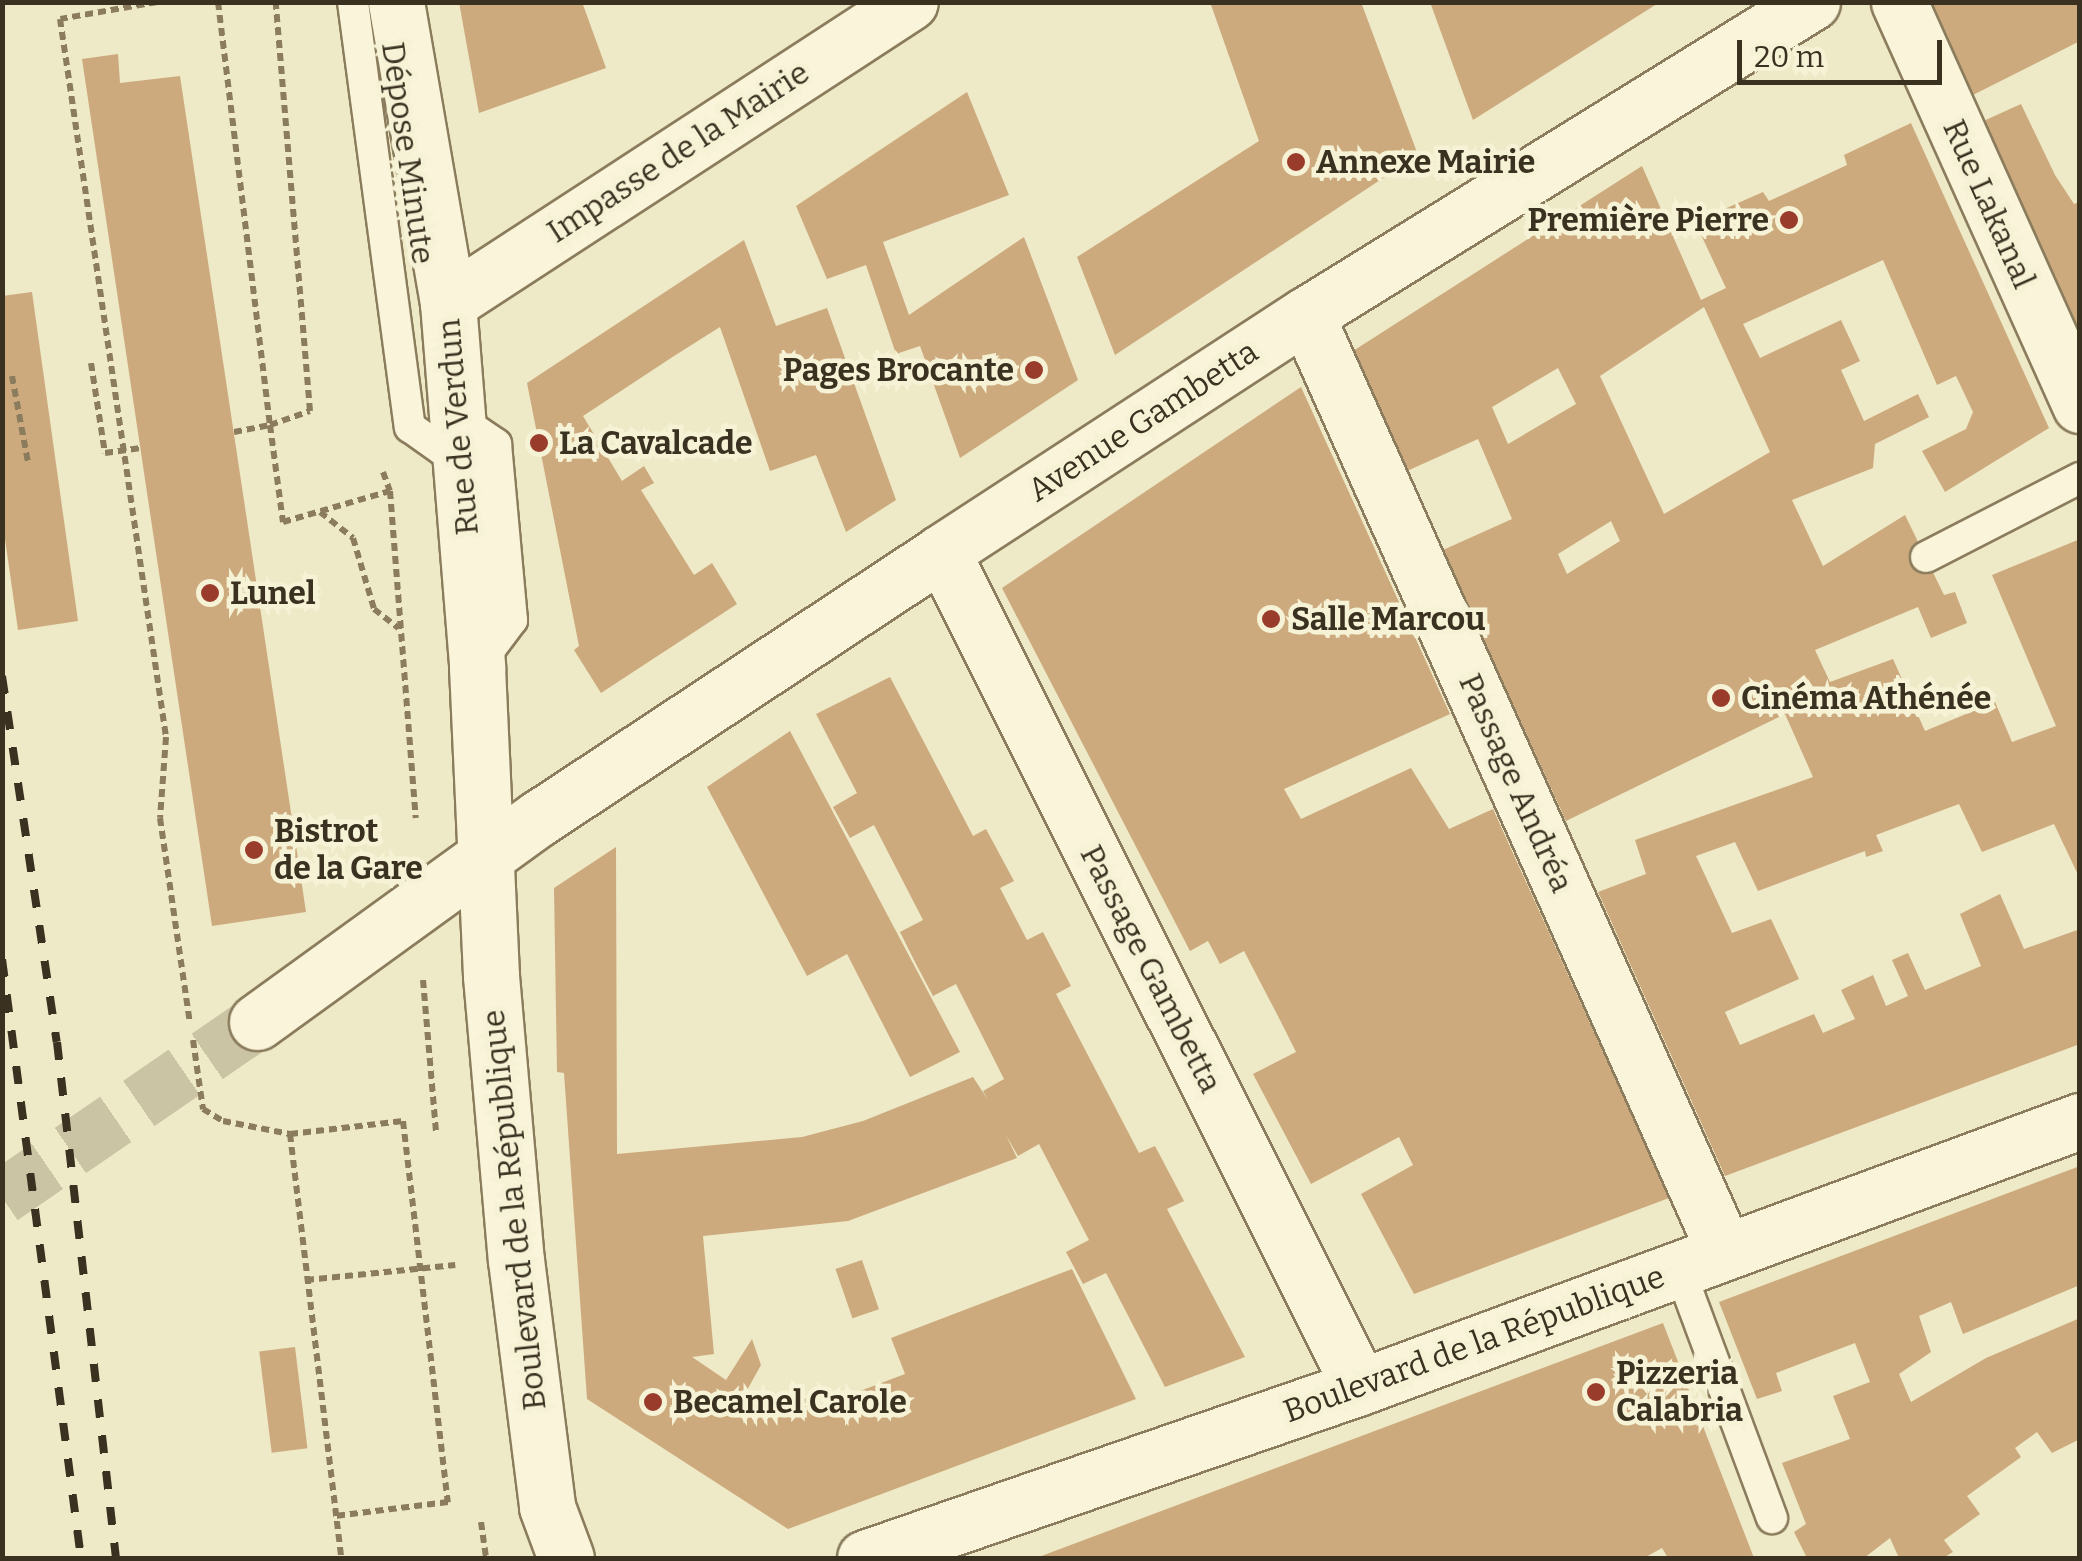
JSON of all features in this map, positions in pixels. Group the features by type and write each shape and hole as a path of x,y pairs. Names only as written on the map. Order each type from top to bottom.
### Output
{"street":[{"name":"Rue de Verdun","path":"396,2 448,302 477,666 486,856"},
{"name":"Impasse de la Mairie","path":"448,302 910,2"},
{"name":"Avenue Gambetta","path":"257,1022 486,856 942,552 1306,315 1812,2"},
{"name":"Rue Lakanal","path":"1899,2 2080,405"},
{"name":"Passage Andréa","path":"1306,315 1702,1260"},
{"name":"Passage Gambetta","path":"942,552 1360,1387"},
{"name":"Boulevard de la République","path":"486,856 516,1260 547,1508 566,1558"},
{"name":"Boulevard de la République","path":"865,1558 1360,1387 2080,1121"}],"lane":[{"name":"Dépose Minute","path":"352,2 410,428 461,442"},
{"path":"1926,557 2080,478"},
{"path":"1702,1260 1772,1518"}],"path":[{"path":"156,2 60,18 166,737 160,818 203,1109 222,1121 290,1134 403,1121 448,1502 335,1516"},
{"path":"218,2 283,522 390,491"},
{"path":"234,432 270,425 310,410 276,2"},
{"path":"90,363 105,452 140,448"},
{"path":"12,376 28,462"},
{"path":"319,512 354,538 374,609 398,628"},
{"path":"290,1134 341,1558"},
{"path":"306,1280 516,1260"}],"building":[{"path":"459,2 582,2 606,68 479,113"},
{"name":"Annexe Mairie","path":"1210,2 1361,2 1418,155 1115,355 1077,257 1259,141"},
{"path":"1430,2 1660,2 1473,120"},
{"path":"1926,2 2080,2 2080,41 1969,97"},
{"name":"Lunel","path":"118,54 120,83 180,76 306,912 212,926 82,59"},
{"path":"967,92 1009,195 883,242 909,315 1024,237 1078,380 960,458 920,346 896,354 866,265 827,279 796,206"},
{"path":"2021,104 2055,175 2074,204 2080,202 2080,344 1979,123"},
{"path":"1911,123 2049,428 1945,492 1922,451 1966,429 1973,412 1956,376 1937,385 1883,260 1743,324 1760,358 1841,320 1860,361 1841,370 1864,421 1918,394 1929,417 1875,444 1873,468 1792,500 1823,566 1905,515 1944,595 1955,592 1967,623 1931,638 1918,607 1815,650 1830,682 1893,659 1925,731 1995,702 2012,742 2056,726 1992,575 2080,539 2080,879 2054,824 1982,852 1959,804 1876,835 1883,851 1866,857 1865,851 1758,891 1735,842 1696,856 1732,933 1771,919 1799,979 1725,1012 1740,1045 1814,1014 1823,1033 1855,1019 1841,990 1873,975 1886,1006 1908,996 1892,960 1908,953 1925,990 1981,966 1960,914 2000,894 2024,949 2080,929 2080,1044 1725,1176 1598,892 1646,874 1635,840 1813,777 1785,714 1566,821 1443,550 1512,519 1478,439 1407,471 1353,351 1642,166 1701,300 1726,288 1695,222 1763,192 1769,201 1847,165 1844,155","holes":["1704,307 1770,452 1664,514 1600,376","1558,368 1576,404 1508,444 1492,407","1611,521 1620,541 1567,574 1558,554"]},
{"path":"744,240 776,326 827,308 896,500 846,532 816,455 770,471 720,327 674,356 583,416 622,481 644,466 654,483 641,490 694,575 712,563 737,604 601,693 574,650 579,646 527,383"},
{"path":"32,292 78,621 18,630 2,518 2,296"},
{"path":"1301,387 1450,714 1284,789 1301,819 1411,768 1449,829 1493,809 1669,1198 1414,1294 1361,1194 1413,1165 1399,1137 1311,1184 1253,1074 1296,1052 1280,1020 1244,951 1220,964 1208,941 1190,951 1002,588"},
{"path":"890,677 973,836 986,829 1014,881 1000,888 1027,940 1043,932 1071,986 1056,994 1139,1153 1155,1146 1184,1201 1167,1209 1245,1357 1165,1387 1106,1273 1083,1284 1066,1252 1089,1240 1039,1144 1018,1156 1006,1135 1017,1158 848,1221 703,1236 714,1354 692,1357 726,1380 752,1339 761,1365 746,1392 777,1413 773,1398 802,1388 810,1410 905,1374 891,1338 1072,1269 1136,1399 788,1529 587,1399 564,1073 557,1072 554,888 616,847 617,1154 802,1137 863,1121 973,1077 988,1100 983,1091 1004,1079 956,984 933,996 916,964 900,932 923,920 874,825 850,838 833,807 857,793 816,714"},
{"path":"790,731 960,1052 910,1077 847,954 807,976 707,787"},
{"path":"2080,1166 2080,1285 1963,1334 1951,1302 1919,1316 1931,1352 1899,1374 1911,1402 1986,1358 2080,1318 2080,1439 2052,1453 2037,1432 2015,1448 2021,1457 1967,1496 1980,1514 1944,1540 1953,1552 1943,1558 1899,1558 1890,1538 1864,1558 1807,1558 1794,1532 1806,1524 1782,1463 1850,1439 1833,1396 1870,1382 1855,1343 1776,1373 1782,1391 1757,1399 1719,1302"},
{"path":"862,1260 879,1309 852,1318 836,1269"},
{"path":"1663,1323 1754,1558 1668,1558 1662,1548 1644,1558 1036,1558"},
{"path":"295,1347 307,1448 272,1453 259,1351"}],"tunnel":[{"path":"2,1197 257,1022"}],"railway":[{"path":"2,676 57,1042 116,1558"},
{"path":"2,959 81,1558"}],"place":[{"name":"Annexe Mairie","path":"1296,162"},
{"name":"Première Pierre","path":"1789,220"},
{"name":"Pages Brocante","path":"1034,370"},
{"name":"La Cavalcade","path":"539,443"},
{"name":"Lunel","path":"210,593"},
{"name":"Salle Marcou","path":"1271,619"},
{"name":"Cinéma Athénée","path":"1721,698"},
{"name":"Bistrot de la Gare","path":"254,850"},
{"name":"Pizzeria Calabria","path":"1596,1392"},
{"name":"Becamel Carole","path":"653,1402"}]}
